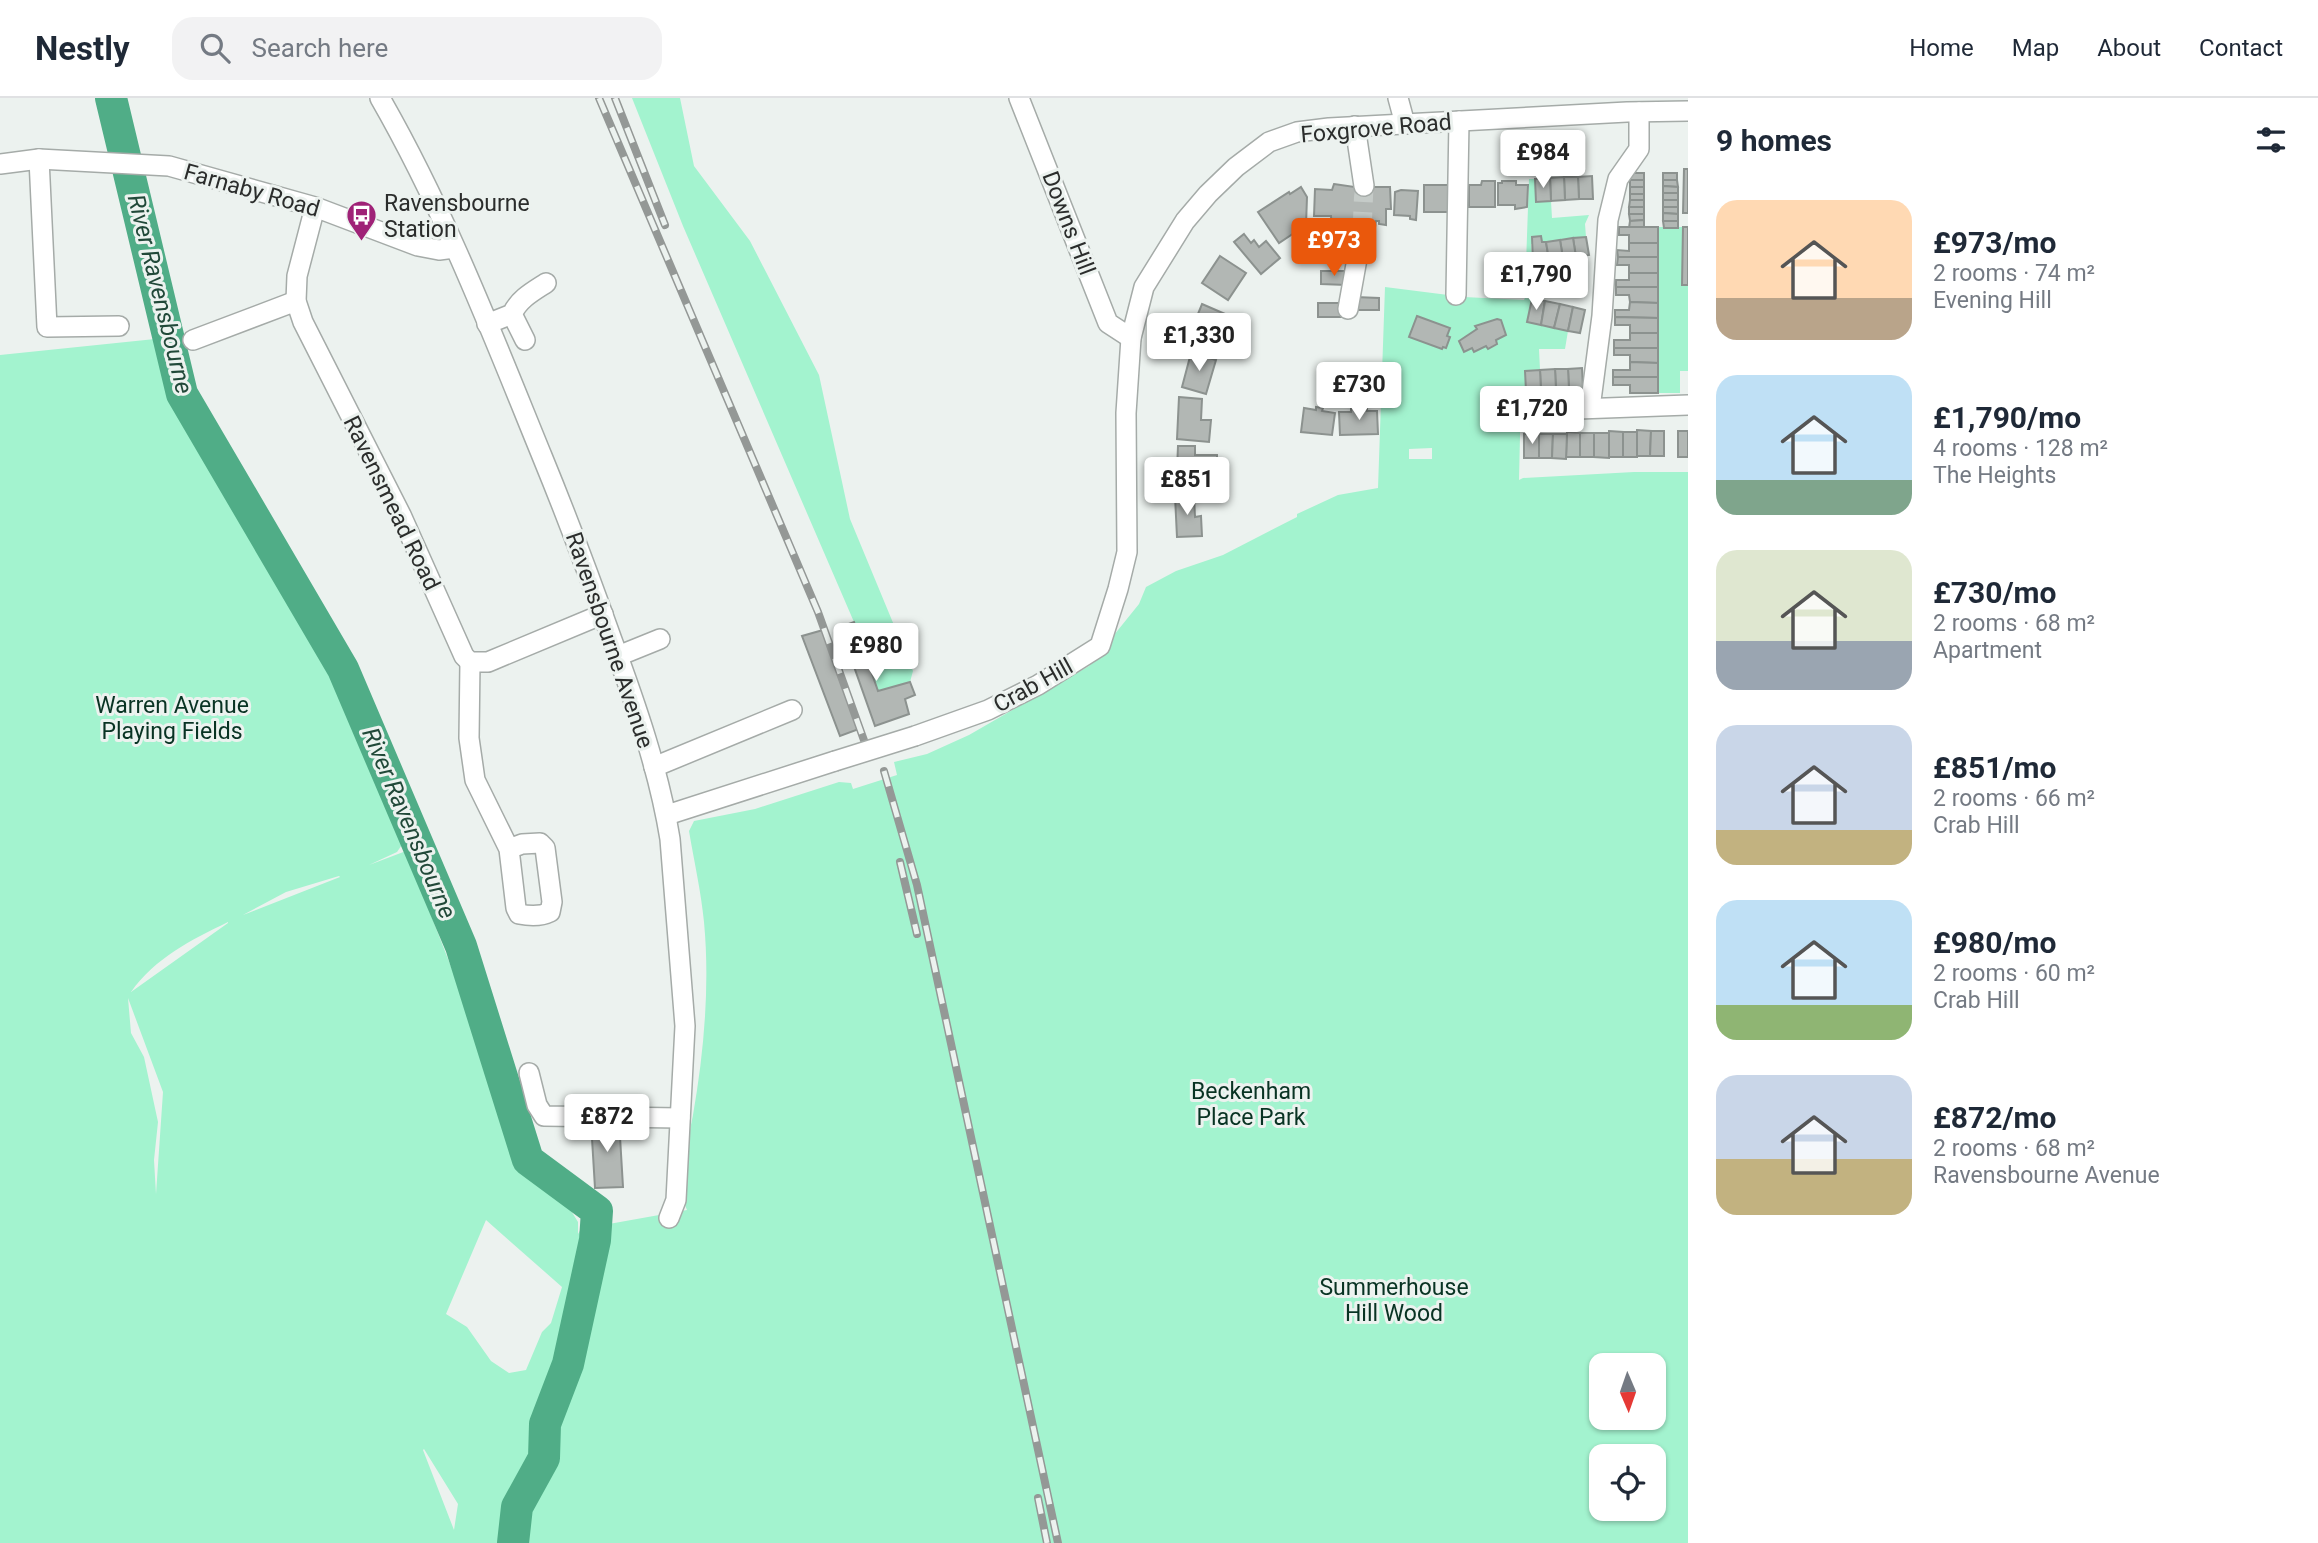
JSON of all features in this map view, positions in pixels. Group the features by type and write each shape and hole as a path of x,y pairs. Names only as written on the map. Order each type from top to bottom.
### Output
{"street":[{"name":"Ravensbourne Avenue","path":"380,98 454,248 575,538 641,719 667,815 685,1026 676,1200 669,1219"},
{"name":"Downs Hill","path":"1019,98 1108,323 1131,338"},
{"path":"1398,98 1409,124"},
{"path":"1409,124 1412,98"},
{"name":"Foxgrove Road","path":"1131,338 1144,287 1185,221 1236,167 1269,142 1297,132 1460,121 1559,107 1631,107 1688,111"},
{"path":"1590,408 1602,316 1608,220 1618,179 1639,149 1631,107"},
{"path":"1456,295 1460,121"},
{"path":"1355,126 1364,186"},
{"name":"Farnaby Road","path":"39,159 169,166 315,207 418,246 439,250 454,248"},
{"path":"0,164 39,159 47,327 119,326"},
{"name":"Ravensmead Road","path":"315,207 297,275 296,301 303,322 401,515 464,656 470,662"},
{"path":"1348,309 1362,231"},
{"path":"487,324 512,314 527,295 545,283"},
{"path":"193,340 296,301"},
{"path":"512,314 525,340"},
{"name":"Crab Hill","path":"667,815 988,710 1038,685 1100,646 1127,552 1126,413 1131,338"},
{"path":"1523,411 1688,405"},
{"path":"509,849 475,780 469,738 470,662 488,662 603,614"},
{"path":"618,656 660,639"},
{"path":"654,767 792,710"},
{"path":"529,1073 537,1105 544,1116 680,1118"}],"green space":[{"path":"632,98 680,98 694,166 750,241 819,375 850,519 913,671 910,682 878,691 854,622 683,226"},
{"path":"1529,179 1535,179 1536,201 1551,201 1552,218 1589,215 1585,224 1586,237 1542,242 1541,236 1532,237 1533,262 1526,264"},
{"path":"1658,227 1683,227 1682,284 1688,285 1688,371 1680,371 1680,393 1658,393"},
{"name":"Beckenham Place Park","path":"1385,287 1464,297 1532,299 1527,322 1568,331 1565,349 1539,349 1540,370 1525,371 1526,391 1521,392 1519,480 1634,472 1688,472 1688,1543 0,1543 0,355 155,339 182,394 349,682 395,809 408,836 397,852 369,865 406,851 469,1013 506,1090 498,1092 578,1222 578,1234 581,1229 687,1210 683,1177 700,1067 706,994 704,922 689,831 694,821 755,809 839,782 851,783 853,789 897,775 894,762 927,754 969,735 1089,666 1139,604 1146,587 1176,571 1223,555 1297,517 1297,514 1338,495 1378,488","holes":["1417,316 1450,328 1447,336 1450,338 1446,348 1442,349 1409,337","1497,319 1501,321 1506,335 1496,340 1497,345 1488,349 1486,346 1474,352 1472,348 1464,351 1459,341 1477,329 1476,326","1432,448 1432,459 1409,459 1409,449","340,877 243,915 286,892","228,923 131,992 162,960 187,943","128,998 163,1092 156,1194 154,1160 158,1122 144,1057 131,1033","486,1220 562,1287 551,1323 542,1332 526,1370 509,1373 491,1361 467,1327 446,1314","424,1449 458,1504 454,1530 423,1450"]}],"building":[{"path":"1684,169 1688,169 1688,213 1683,213"},
{"path":"1630,173 1644,173 1644,180 1630,180"},
{"path":"1663,173 1677,173 1677,180 1663,180"},
{"path":"1592,176 1593,199 1579,199 1578,177"},
{"path":"1564,177 1578,177 1579,199 1565,200"},
{"path":"1564,177 1565,200 1551,201 1550,178"},
{"path":"1550,178 1551,201 1536,202 1535,179"},
{"path":"1630,180 1644,180 1644,187 1630,187"},
{"path":"1663,180 1677,180 1678,187 1663,186"},
{"path":"1482,181 1495,181 1495,207 1469,207 1469,185 1481,185"},
{"path":"1516,181 1516,185 1528,185 1527,207 1515,209 1515,205 1498,205 1498,183"},
{"path":"1334,184 1355,187 1355,200 1358,200 1359,187 1390,187 1391,209 1386,209 1386,225 1376,221 1374,234 1332,232 1331,216 1314,216 1315,189 1332,190"},
{"path":"1424,185 1449,185 1449,212 1424,212"},
{"path":"1663,186 1678,187 1678,193 1663,193"},
{"path":"1301,187 1307,197 1306,225 1279,243 1258,212"},
{"path":"1630,187 1644,187 1644,194 1630,194"},
{"path":"1418,191 1416,220 1410,219 1410,216 1394,215 1395,192"},
{"path":"1663,193 1678,193 1678,200 1663,200"},
{"path":"1630,194 1644,194 1644,200 1630,200"},
{"path":"1630,200 1644,200 1644,207 1629,207"},
{"path":"1663,200 1678,200 1678,207 1663,207"},
{"path":"1629,207 1644,207 1644,214 1629,214"},
{"path":"1663,207 1678,207 1678,214 1663,213"},
{"path":"1663,213 1678,214 1678,221 1663,221"},
{"path":"1629,214 1644,214 1644,220 1630,221"},
{"path":"1644,220 1644,227 1629,228 1630,221"},
{"path":"1663,221 1678,221 1678,228 1664,228"},
{"path":"1619,227 1658,227 1658,243 1629,243 1629,235 1619,235"},
{"path":"1683,227 1688,227 1688,285 1682,285"},
{"path":"1244,234 1251,243 1254,240 1259,247 1266,241 1280,258 1261,274 1234,242"},
{"path":"1541,236 1542,242 1546,242 1549,260 1533,262 1532,237"},
{"path":"1586,237 1589,255 1576,257 1573,238"},
{"path":"1573,238 1576,257 1563,258 1560,240"},
{"path":"1560,240 1563,258 1549,260 1546,242"},
{"path":"1629,243 1658,243 1658,257 1618,257 1617,250 1629,251"},
{"path":"1220,256 1246,273 1228,300 1202,283"},
{"path":"1618,257 1658,257 1658,273 1629,273 1629,265 1617,265"},
{"path":"1321,271 1346,271 1346,285 1321,284"},
{"path":"1629,273 1658,273 1658,287 1616,287 1616,280 1629,280"},
{"path":"1616,287 1658,287 1658,303 1630,302 1629,295 1616,295"},
{"path":"1355,297 1379,298 1379,310 1354,310"},
{"path":"1532,299 1545,301 1541,325 1527,322"},
{"path":"1545,301 1560,304 1554,328 1541,325"},
{"path":"1630,302 1658,303 1658,318 1615,317 1615,310 1629,310"},
{"path":"1318,303 1341,303 1341,317 1318,317"},
{"path":"1202,304 1232,317 1230,320 1234,321 1222,350 1189,336"},
{"path":"1560,304 1573,307 1568,331 1554,328"},
{"path":"1573,307 1585,310 1580,333 1568,331"},
{"path":"1417,316 1450,328 1446,348 1409,337"},
{"path":"1615,317 1658,318 1658,333 1630,333 1630,325 1615,325"},
{"path":"1501,320 1506,335 1496,340 1497,344 1488,349 1486,346 1474,352 1472,348 1464,352 1459,341 1477,329 1475,326"},
{"path":"1630,333 1658,333 1658,348 1614,348 1614,340 1630,340"},
{"path":"1614,348 1658,348 1658,363 1630,362 1630,355 1614,355"},
{"path":"1191,353 1216,360 1206,394 1182,387"},
{"path":"1630,362 1658,363 1658,377 1613,377 1613,370 1630,370"},
{"path":"1582,368 1583,388 1569,389 1568,369"},
{"path":"1555,369 1568,369 1569,389 1556,389"},
{"path":"1555,369 1556,389 1541,390 1540,370"},
{"path":"1540,370 1541,390 1526,391 1525,371"},
{"path":"1613,377 1658,377 1658,393 1630,393 1630,385 1613,385"},
{"path":"1179,397 1202,399 1201,420 1211,420 1209,442 1177,439"},
{"path":"1367,406 1367,411 1377,411 1378,434 1340,435 1339,412 1351,412 1351,407"},
{"path":"1316,407 1335,413 1332,435 1301,432 1304,408 1316,410"},
{"path":"1637,430 1651,431 1650,456 1637,456"},
{"path":"1609,431 1623,432 1623,457 1609,457"},
{"path":"1651,431 1664,431 1664,456 1650,456"},
{"path":"1678,431 1688,431 1688,457 1678,457"},
{"path":"1567,432 1580,433 1580,457 1566,457"},
{"path":"1623,432 1637,432 1637,457 1623,457"},
{"path":"1580,433 1594,433 1594,457 1580,457"},
{"path":"1594,433 1609,433 1609,458 1594,457"},
{"path":"1524,434 1539,434 1539,458 1524,458"},
{"path":"1539,434 1553,434 1552,458 1539,458"},
{"path":"1553,434 1567,434 1566,459 1552,458"},
{"path":"1178,446 1195,446 1195,455 1217,455 1217,479 1193,481 1193,470 1177,470"},
{"path":"1194,495 1195,517 1201,516 1202,536 1177,537 1175,496"},
{"path":"854,622 878,691 910,682 915,695 905,699 909,714 875,726 840,627"},
{"path":"823,630 859,729 840,736 802,636"},
{"path":"619,1120 623,1187 595,1188 591,1122"}],"waterway":[{"name":"River Ravensbourne","path":"111,98 182,394 343,669 461,946 528,1160 597,1211 595,1240 568,1364 545,1424 544,1458 517,1507 513,1543"}],"tunnel":[{"path":"1362,231 1364,186"}],"railway":[{"path":"599,98 818,612 870,757"},
{"path":"615,98 665,225"},
{"path":"884,771 917,885 1058,1543"},
{"path":"900,862 917,934"},
{"path":"1038,1498 1047,1543"}],"place":[{"name":"Ravensbourne Station","path":"361,243"}],"park label":[{"name":"Warren Avenue Playing Fields","path":"172,718"},
{"name":"Summerhouse Hill Wood","path":"1394,1300"}]}
